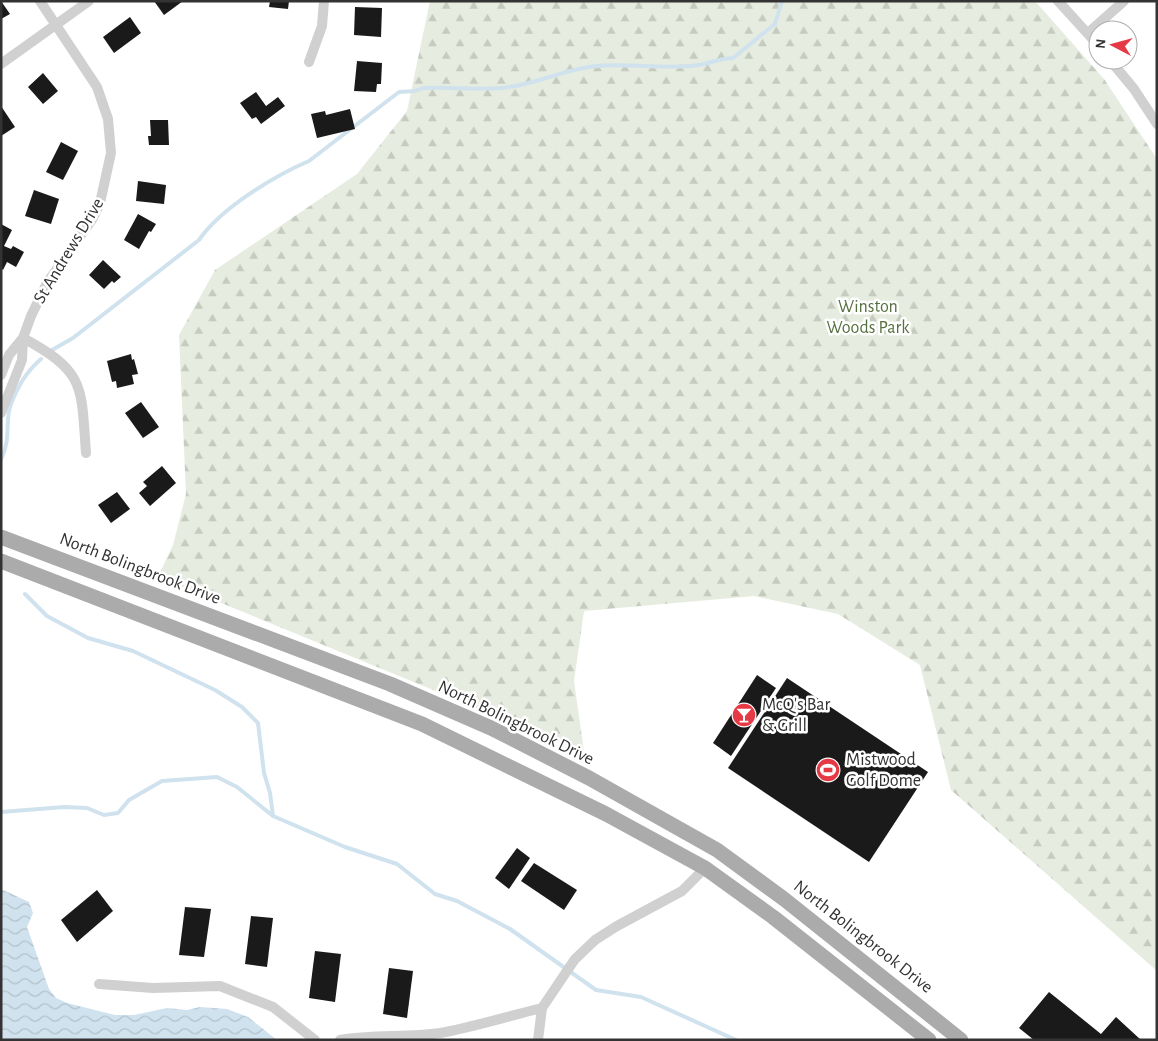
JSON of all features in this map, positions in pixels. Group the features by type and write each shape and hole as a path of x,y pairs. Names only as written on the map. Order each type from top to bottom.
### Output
{"main road":[{"name":"North Bolingbrook Drive","path":"1,536 390,684 491,728 589,778 717,850 784,899 962,1040"},
{"path":"1,561 422,724 567,794 705,868 774,917 930,1040"}],"street":[{"name":"St Andrews Drive","path":"1,413 22,360 23,338 31,316 47,283 100,203 111,153 108,119 97,87 40,1"},
{"path":"1,64 89,1"},
{"path":"309,62 322,26 324,1"},
{"path":"1058,1 1088,33"},
{"path":"1103,20 1124,1"},
{"path":"1118,70 1134,89 1157,124"},
{"name":"St Andrews Drive","path":"1,375 9,355 23,338"},
{"path":"23,338 63,363 77,382 83,412 86,453"},
{"path":"538,1040 542,1008 563,973 574,959 595,940 617,926 682,891 705,868"},
{"path":"99,984 153,988 220,986 273,1007 315,1040"},
{"path":"340,1040 362,1036 396,1037 440,1033 542,1008"}],"green space":[{"name":"Winston Woods Park","path":"430,1 1035,1 1088,61 1088,70 1096,70 1104,79 1157,159 1157,971 951,790 920,665 838,614 754,596 584,611 574,681 584,752 158,577 173,545 186,494 179,335 215,270 357,174 407,111"}],"water":[{"path":"1,889 29,902 33,913 27,927 49,989 56,998 67,1003 115,1015 134,1015 167,1008 187,1010 200,1007 227,1009 248,1017 277,1040 1,1040"}],"building":[{"path":"1,1 10,14 1,19"},
{"path":"154,1 183,1 164,15"},
{"path":"270,1 289,1 288,9 269,7"},
{"path":"355,7 382,8 381,37 354,35"},
{"path":"130,17 141,33 114,53 103,37"},
{"path":"357,61 382,63 381,84 377,84 376,92 354,91"},
{"path":"43,73 58,91 43,104 28,87"},
{"path":"256,92 266,106 278,97 285,106 261,124 256,117 252,119 240,103"},
{"path":"1,106 15,127 1,136"},
{"path":"350,109 355,129 317,138 311,114 325,111 326,115"},
{"path":"150,120 168,120 169,145 149,145 148,136 151,136"},
{"path":"61,142 78,151 63,180 46,172"},
{"path":"138,181 166,185 164,204 136,201"},
{"path":"34,190 59,199 51,224 25,216"},
{"path":"138,214 156,224 151,232 149,231 139,249 124,240"},
{"path":"1,224 12,230 4,246 11,249 13,246 24,252 16,267 7,262 3,270 1,268"},
{"path":"103,260 121,277 114,283 112,281 104,289 89,275"},
{"path":"131,354 138,374 132,375 134,384 117,388 116,381 112,382 107,361"},
{"path":"141,402 159,427 143,438 125,413"},
{"path":"162,466 176,483 150,506 139,493 147,486 143,482"},
{"path":"117,492 130,509 111,523 98,505"},
{"name":"McQ's Bar & Grill","path":"757,675 776,688 731,756 713,743"},
{"name":"Mistwood Golf Dome","path":"787,678 928,772 869,862 728,768"},
{"path":"517,848 530,858 509,889 495,878"},
{"path":"534,863 577,890 564,910 521,881"},
{"path":"97,890 113,911 77,942 61,920"},
{"path":"185,907 211,909 204,957 179,955"},
{"path":"251,916 273,918 267,967 245,964"},
{"path":"315,951 341,954 335,1002 309,998"},
{"path":"389,968 413,971 407,1018 383,1014"},
{"path":"1049,992 1101,1034 1116,1017 1141,1040 1034,1040 1019,1028"}],"waterway":[{"path":"52,350 73,338 199,240 234,205 280,175 309,161 399,92 415,91 423,88 502,88 526,84 573,70 597,66 687,66 733,58 775,24 782,1"},
{"path":"1,459 6,444 11,404 23,380 41,359"},
{"path":"25,594 47,616 88,638 133,651 215,690 242,707 258,723 264,773 270,793 273,816"},
{"path":"1,812 64,807 87,808 104,815 118,813 129,800 162,781 217,777 237,787 273,816 345,847 397,864 435,894 457,901 510,929 596,990 641,997 736,1040"}],"place":[{"name":"McQ's Bar & Grill","path":"744,715"},
{"name":"Mistwood Golf Dome","path":"828,770"}]}
